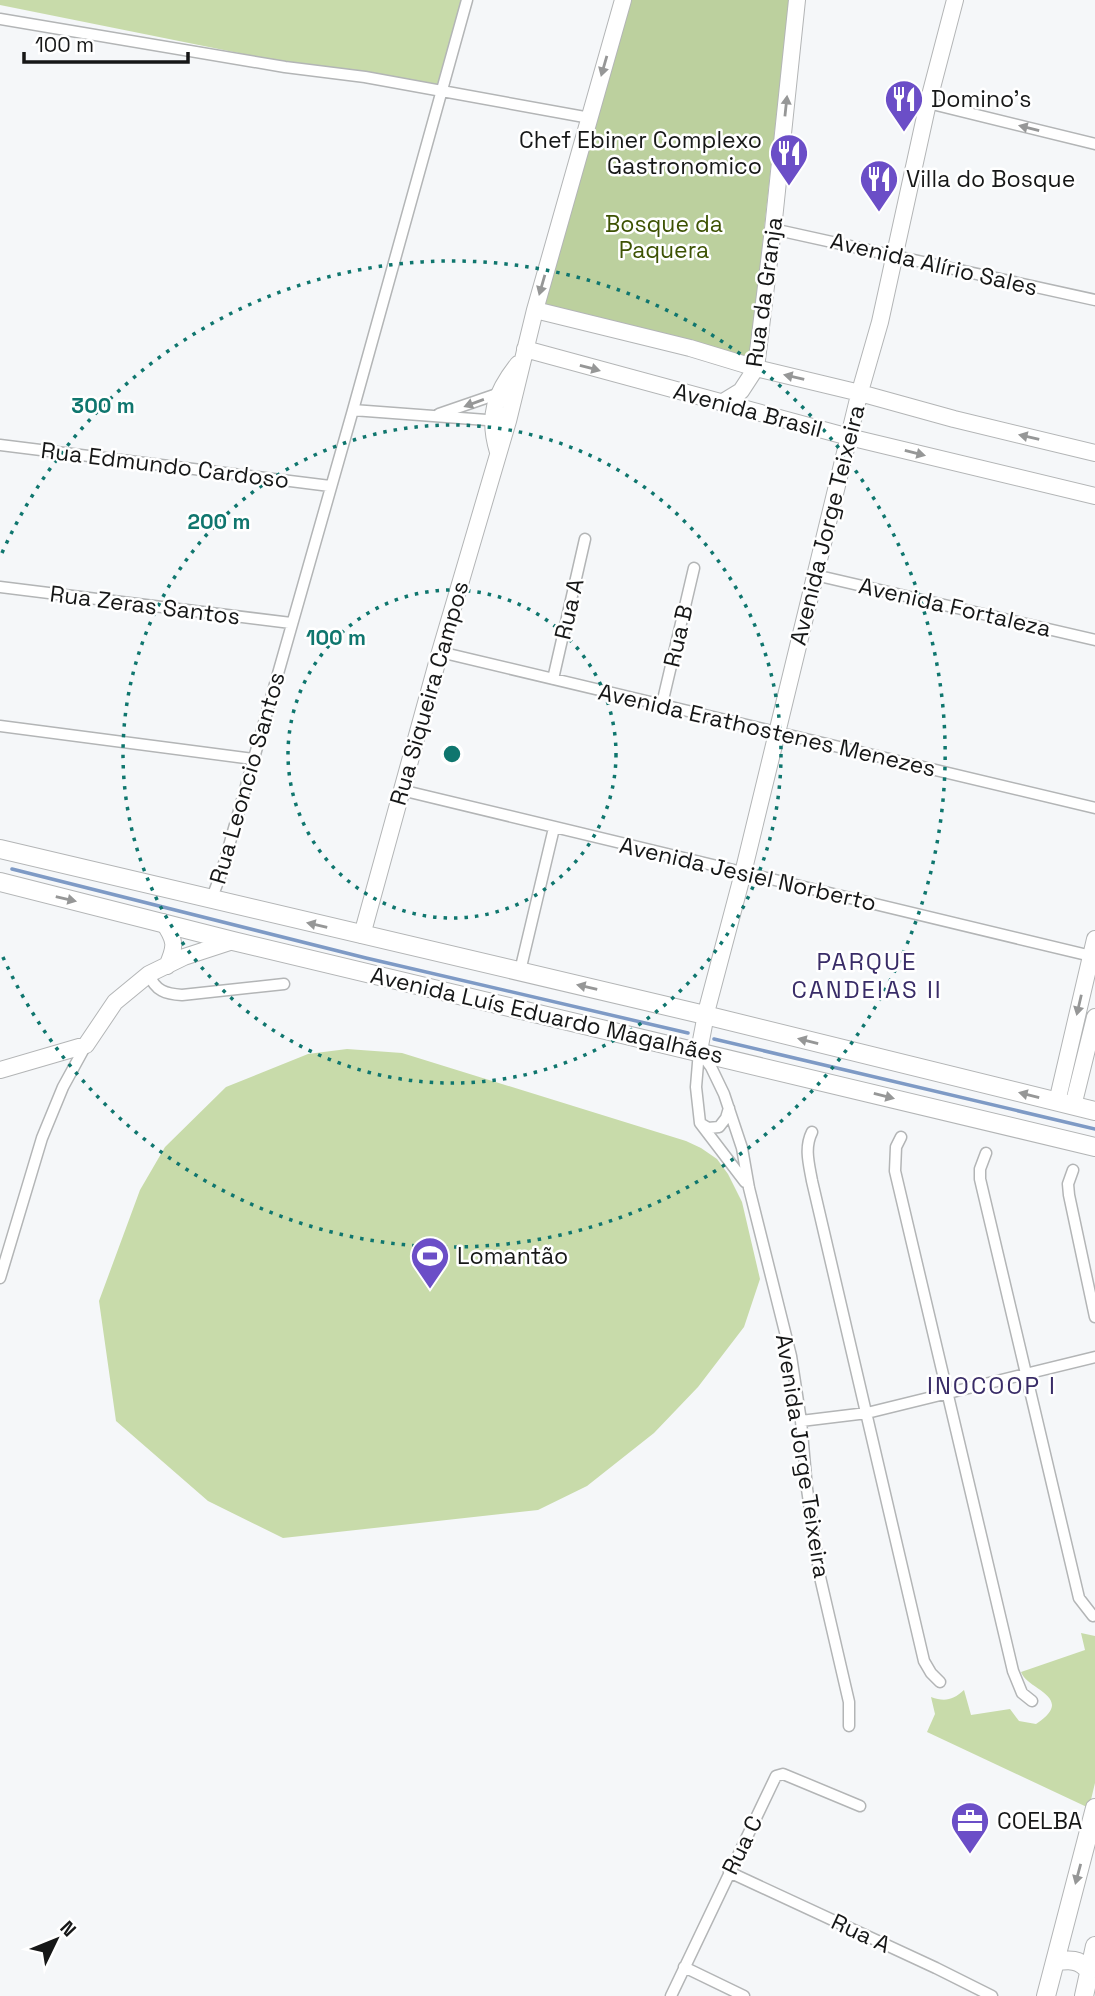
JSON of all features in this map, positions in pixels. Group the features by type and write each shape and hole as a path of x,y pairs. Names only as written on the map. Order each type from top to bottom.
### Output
{"main road":[{"name":"Avenida Luís Eduardo Magalhães","path":"8,851 705,1015 1095,1111"},
{"path":"5,884 5,869 10,858 8,851"},
{"name":"Avenida Luís Eduardo Magalhães","path":"5,884 699,1055 1095,1147"},
{"path":"1046,1996 1095,1808"},
{"path":"1089,1988 1095,1947"},
{"path":"1055,1962 1069,1959 1079,1962 1089,1988"}],"street":[{"name":"Rua Leoncio Santos","path":"211,900 467,0"},
{"name":"Rua Siqueira Campos","path":"362,935 498,452 500,421 494,407 507,396 523,355 623,0"},
{"name":"Rua da Granja","path":"723,402 741,391 756,368 774,229 797,0"},
{"name":"Avenida Jorge Teixeira","path":"749,1188 740,1172 700,1123 696,1087 705,1015 880,322 928,103 955,0"},
{"path":"0,19 590,118"},
{"path":"928,103 1095,144"},
{"name":"Avenida Alírio Sales","path":"774,229 1095,300"},
{"name":"Avenida Brasil","path":"535,310 1095,453"},
{"name":"Avenida Brasil","path":"523,355 723,402 849,437 1095,496"},
{"path":"433,416 507,396"},
{"path":"352,410 500,421"},
{"name":"Rua Edmundo Cardoso","path":"0,445 330,486"},
{"name":"Rua A","path":"552,679 585,539"},
{"name":"Rua B","path":"662,704 694,568"},
{"name":"Avenida Fortaleza","path":"815,575 1095,640"},
{"name":"Rua Zeras Santos","path":"0,587 291,623"},
{"name":"Avenida Erathostenes Menezes","path":"440,652 1095,808"},
{"path":"0,726 253,759"},
{"name":"Avenida Jesiel Norberto","path":"401,790 1093,956"},
{"path":"520,971 555,828"},
{"path":"163,922 173,940 174,950 166,966"},
{"path":"1065,1104 1095,939"},
{"path":"0,1278 41,1138 63,1087 86,1045 115,1002 149,974 184,957 233,941"},
{"path":"149,974 153,985 168,994 182,995 285,984"},
{"path":"1065,1104 1095,1017"},
{"path":"0,1070 86,1045"},
{"name":"Avenida Jorge Teixeira","path":"699,1055 711,1067 742,1147 749,1188 791,1356 820,1577 849,1702 849,1726"},
{"path":"700,1123 708,1128 719,1127 729,1108"},
{"path":"812,1132 807,1153 812,1181 924,1661 940,1682"},
{"path":"901,1137 894,1160 895,1171 1016,1683 1021,1693 1032,1701"},
{"path":"986,1153 980,1169 980,1179 1079,1598 1093,1616"},
{"path":"1073,1170 1068,1184 1069,1195 1095,1317"},
{"path":"801,1421 867,1413 1095,1357"},
{"name":"Rua C","path":"671,1996 776,1776 783,1774 860,1806"},
{"name":"Rua A","path":"729,1872 992,1996"},
{"path":"684,1967 744,1996"}],"green space":[{"path":"0,0 466,0 442,94 0,5"},
{"name":"Bosque da Paquera","path":"629,0 789,0 750,359 541,312"},
{"name":"Lomantão","path":"347,1049 402,1053 686,1141 717,1159 742,1202 760,1279 744,1327 698,1387 654,1433 587,1486 538,1510 283,1538 208,1501 116,1421 99,1301 140,1190 165,1147 226,1087 308,1054"},
{"path":"1081,1633 1095,1636 1095,1783 1089,1808 927,1732 935,1714 931,1697 949,1699 964,1690 971,1715 1010,1709 1019,1721 1036,1724 1052,1707 1051,1700 1021,1672 1085,1650"}],"waterway":[{"path":"12,869 366,958 688,1033"},
{"path":"714,1039 1095,1129"}],"place":[{"name":"Domino's","path":"904,133"},
{"name":"Chef Ebiner Complexo Gastronomico","path":"789,187"},
{"name":"Villa do Bosque","path":"879,213"},
{"name":"Lomantão","path":"430,1290"},
{"name":"COELBA","path":"970,1855"}],"district":[{"name":"PARQUE CANDEIAS II","path":"867,976"},
{"name":"INOCOOP I","path":"992,1386"}]}
